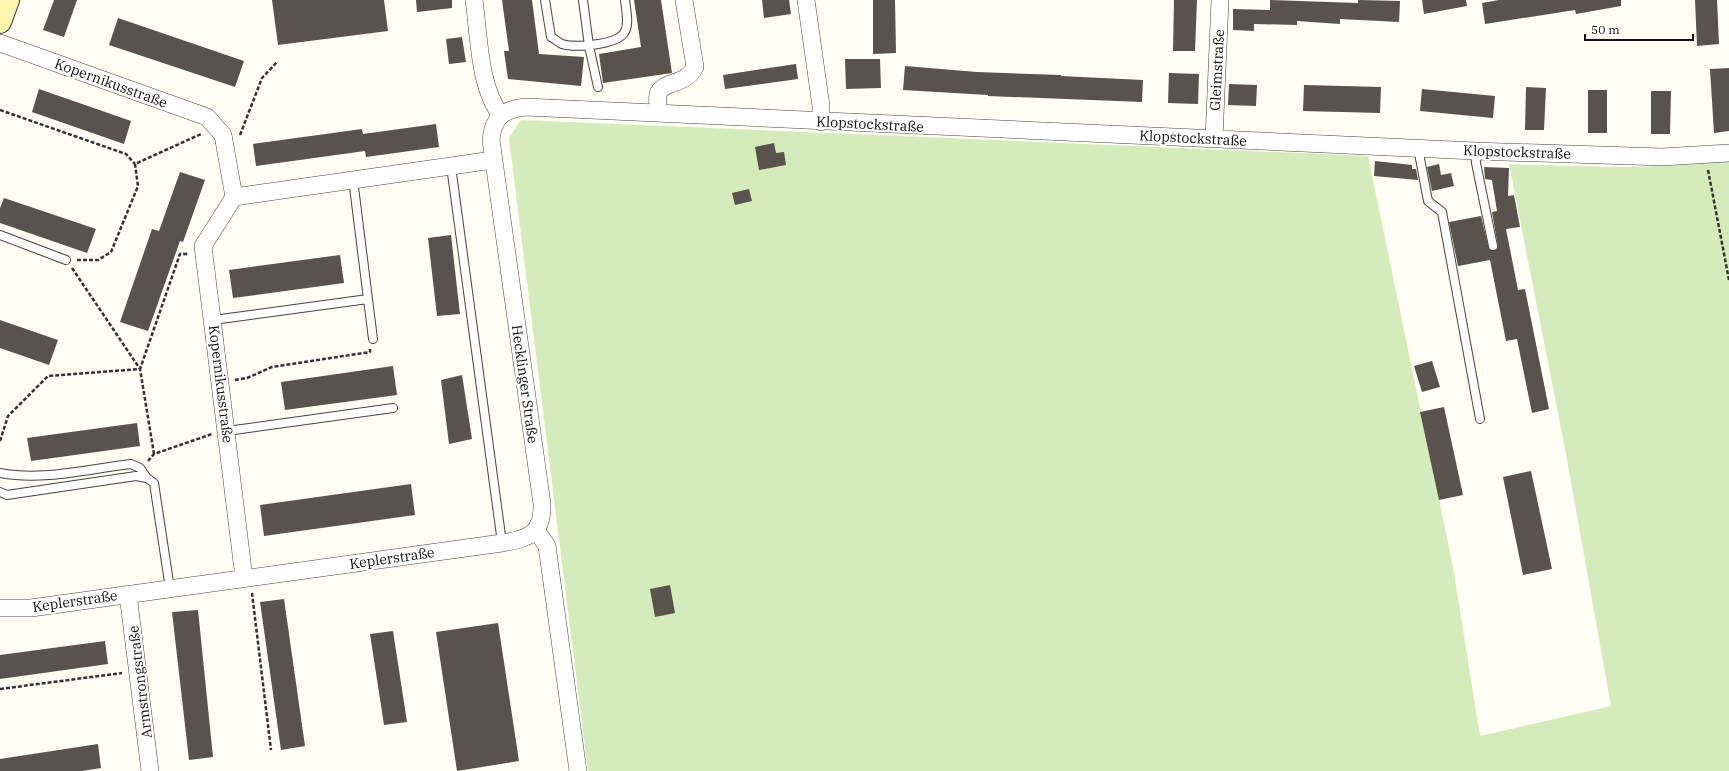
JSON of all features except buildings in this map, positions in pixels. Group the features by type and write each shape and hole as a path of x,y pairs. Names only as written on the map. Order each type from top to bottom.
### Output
{"main road":[{"path":"0,22 8,0"}],"street":[{"path":"474,0 485,78 490,98 501,115"},
{"path":"658,113 659,93 662,89 686,79 695,67 684,0"},
{"path":"806,0 821,106 821,122"},
{"name":"Gleimstraße","path":"1214,139 1220,0"},
{"name":"Kopernikusstraße","path":"0,43 208,117 223,135 234,197 203,246 244,578"},
{"name":"Klopstockstraße","path":"501,115 515,108 526,107 821,122 1418,148 1662,156 1706,156 1729,153"},
{"name":"Hecklinger Straße","path":"501,115 492,129 493,160 542,504 542,514 536,530"},
{"path":"234,197 493,160"},
{"path":"536,530 547,546 578,771"},
{"name":"Keplerstraße","path":"0,608 31,608 502,543 524,539 536,530"},
{"name":"Armstrongstraße","path":"128,594 139,671 150,771"}],"lane":[{"path":"545,0 551,37 563,44 589,46 618,40 625,32 628,19 625,0"},
{"path":"583,0 589,46 598,87"},
{"path":"1418,148 1428,201 1442,212 1480,419"},
{"path":"1475,150 1476,163 1493,246"},
{"path":"451,166 502,543"},
{"path":"353,179 373,339"},
{"path":"0,235 66,260"},
{"path":"213,320 368,299"},
{"path":"227,431 393,408"},
{"path":"0,474 16,476 45,475 130,464 140,468 150,480 170,588"},
{"path":"0,492 7,495 136,476 150,480"}],"path":[{"path":"239,137 262,78 277,62"},
{"path":"0,110 126,154 135,164 138,186 111,252 98,260 66,260"},
{"path":"135,164 216,127"},
{"path":"1706,156 1729,280"},
{"path":"140,369 180,254 204,252"},
{"path":"66,260 140,369 154,454"},
{"path":"221,383 248,378 272,366 370,352 373,339"},
{"path":"0,441 8,416 48,376 140,369"},
{"path":"140,468 154,454 210,434 227,431"},
{"path":"244,578 251,589 271,750"},
{"path":"0,689 139,671"}],"green space":[{"path":"521,120 1368,156 1453,567 1480,736 1611,706 1565,449 1509,164 1619,167 1674,165 1729,160 1729,771 588,771 509,138"}]}
